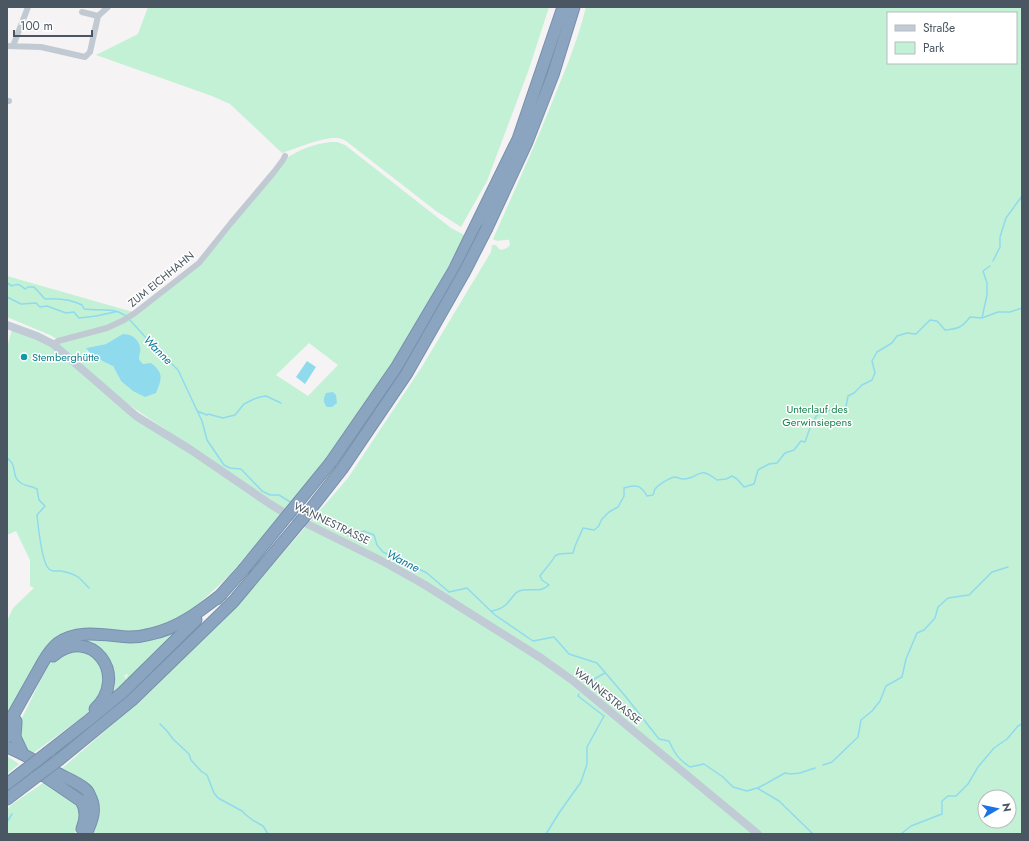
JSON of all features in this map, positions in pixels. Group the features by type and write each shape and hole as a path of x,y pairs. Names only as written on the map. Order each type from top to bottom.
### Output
{"highway":[{"path":"7,800 132,700 233,602 310,510 342,469 407,373 465,271 518,140 563,7"},
{"path":"7,784 123,692 223,593 289,515 331,462 396,368 482,226 530,135 553,75 574,7"},
{"path":"7,737 11,724 43,662 58,643 69,638 89,634 130,636 151,634 162,631 174,627 188,619 223,593"},
{"path":"23,754 11,724 46,665 52,657 62,650 73,646 91,649 100,656 107,666 109,676 108,687 99,705 61,742"},
{"path":"7,749 23,754 79,784 88,792 93,801 94,812 86,834"},
{"path":"7,749 12,755 81,801 85,807 86,815 80,834"},
{"path":"7,803 23,788"}],"street":[{"path":"28,7 10,46 41,48 86,57 90,52 98,16 108,7"},
{"path":"82,12 98,16"},
{"name":"ZUM EICHHAHN","path":"53,344 58,341 107,328 124,320 199,263 274,172 285,156"},
{"name":"WANNESTRASSE","path":"7,325 37,336 53,344 136,416 191,450 270,504 283,512 386,563 425,585 555,667 758,834"}],"green space":[{"path":"148,7 549,7 529,69 487,181 461,227 436,211 346,141 338,138 324,139 282,153 230,104 212,96 96,55 138,34"},
{"name":"Unterlauf des Gerwinsiepens","path":"586,7 1022,7 1022,834 88,834 95,797 59,771 142,699 244,598 348,478 423,365 491,252 492,245 496,245 502,250 510,245 509,240 497,241 493,239 523,172 570,56"},
{"path":"337,142 345,145 451,228 466,236 381,381 313,478 285,510 116,396 56,344 109,328 201,264 288,157 308,147 324,143","holes":["309,343 338,365 308,396 276,375","106,344 139,357 140,362 143,364 121,381 113,366 88,353 86,348"]},
{"path":"7,276 133,312 106,326 58,340 50,335 7,317"},
{"path":"12,329 52,346 124,408 282,514 228,577 185,616 167,625 144,631 65,636 7,720 7,621 13,608 34,588 30,586 30,560 16,531 7,535 7,348"},
{"path":"185,623 129,679 126,677 128,675 127,674 124,676 128,680 105,700 107,695 101,654 57,648 73,639 120,639"},
{"path":"81,649 101,661 106,683 95,706 80,719 32,754 25,748 19,738 19,724 49,663 60,653"},
{"path":"7,756 19,764 7,774"},
{"path":"46,781 70,796 78,806 81,812 81,821 74,834 7,834 7,810 11,805"}],"water":[{"path":"123,334 129,335 138,341 140,349 139,359 141,362 143,364 151,363 160,373 160,384 156,393 145,397 133,391 121,381 113,366 94,356 86,348 106,344"},
{"path":"307,361 316,367 305,384 296,377"},
{"path":"333,392 336,395 337,403 332,407 327,407 324,402 325,395 326,393"}],"waterway":[{"path":"993,261 1000,247 1000,237 1006,218 1022,196"},
{"path":"982,318 987,295 987,283 983,271 990,266"},
{"name":"Wanne","path":"7,283 12,286 19,285 25,289 28,287 34,287 45,299 68,300 82,305 84,309 111,310 126,316"},
{"path":"7,297 21,304 36,303 40,307 47,306 66,313 74,312 79,318 115,312"},
{"path":"492,611 500,609 519,591 538,590 549,585 542,580 540,576 555,556 559,554 573,553 583,528 594,530 598,527 602,519 609,512 618,507 624,496 624,488 638,486 647,496 653,495 655,489 669,479 674,477 682,479 689,478 702,473 706,473 717,480 726,479 732,476 744,487 754,484 758,470 769,464 777,463 785,453 794,450 801,441 805,442 811,425 817,415 829,410 839,411 846,407 848,396 854,393 862,385 872,380 875,373 872,361 877,352 892,343 897,336 907,333 916,334 930,320 937,321 945,330 949,330 962,326 970,317 982,318 998,312 1010,312 1022,308"},
{"name":"Wanne","path":"129,319 178,370 202,421 207,440 224,465 230,468 241,469 262,491 270,495 279,495 292,503"},
{"path":"197,411 207,415 223,418 235,415 244,404 260,397 266,396 281,403"},
{"path":"7,458 12,463 15,476 18,481 37,489 39,500 45,506 37,515 44,559 49,569 52,571 63,571 70,573 76,576 89,588"},
{"name":"Wanne","path":"313,513 345,531 356,534 364,531 374,535 377,545 383,552 427,573 449,592 467,588 495,615 533,641 554,637 569,654 597,663 659,739 669,741 677,756 682,761 690,767 704,764 723,777 733,787 747,791 757,788 779,801 813,834"},
{"path":"823,765 832,762 858,737 861,720 872,711 880,701 886,686 902,677 906,659 917,633 924,630 935,618 938,607 948,598 969,595 992,572 1008,567"},
{"path":"587,683 605,673"},
{"path":"546,834 581,782 587,764 587,747 604,716 578,696 579,694"},
{"path":"160,724 189,754 191,760 201,771 207,775 214,793 218,798 242,811 263,826 268,834"},
{"path":"901,834 911,826 942,814 942,801 948,796 956,796 968,784 978,767 994,748 1007,739 1018,726 1022,724"},
{"path":"758,788 785,773 800,773 815,768"},
{"path":"7,822 12,814"}],"place":[{"name":"Stemberghütte","path":"24,357"}]}
